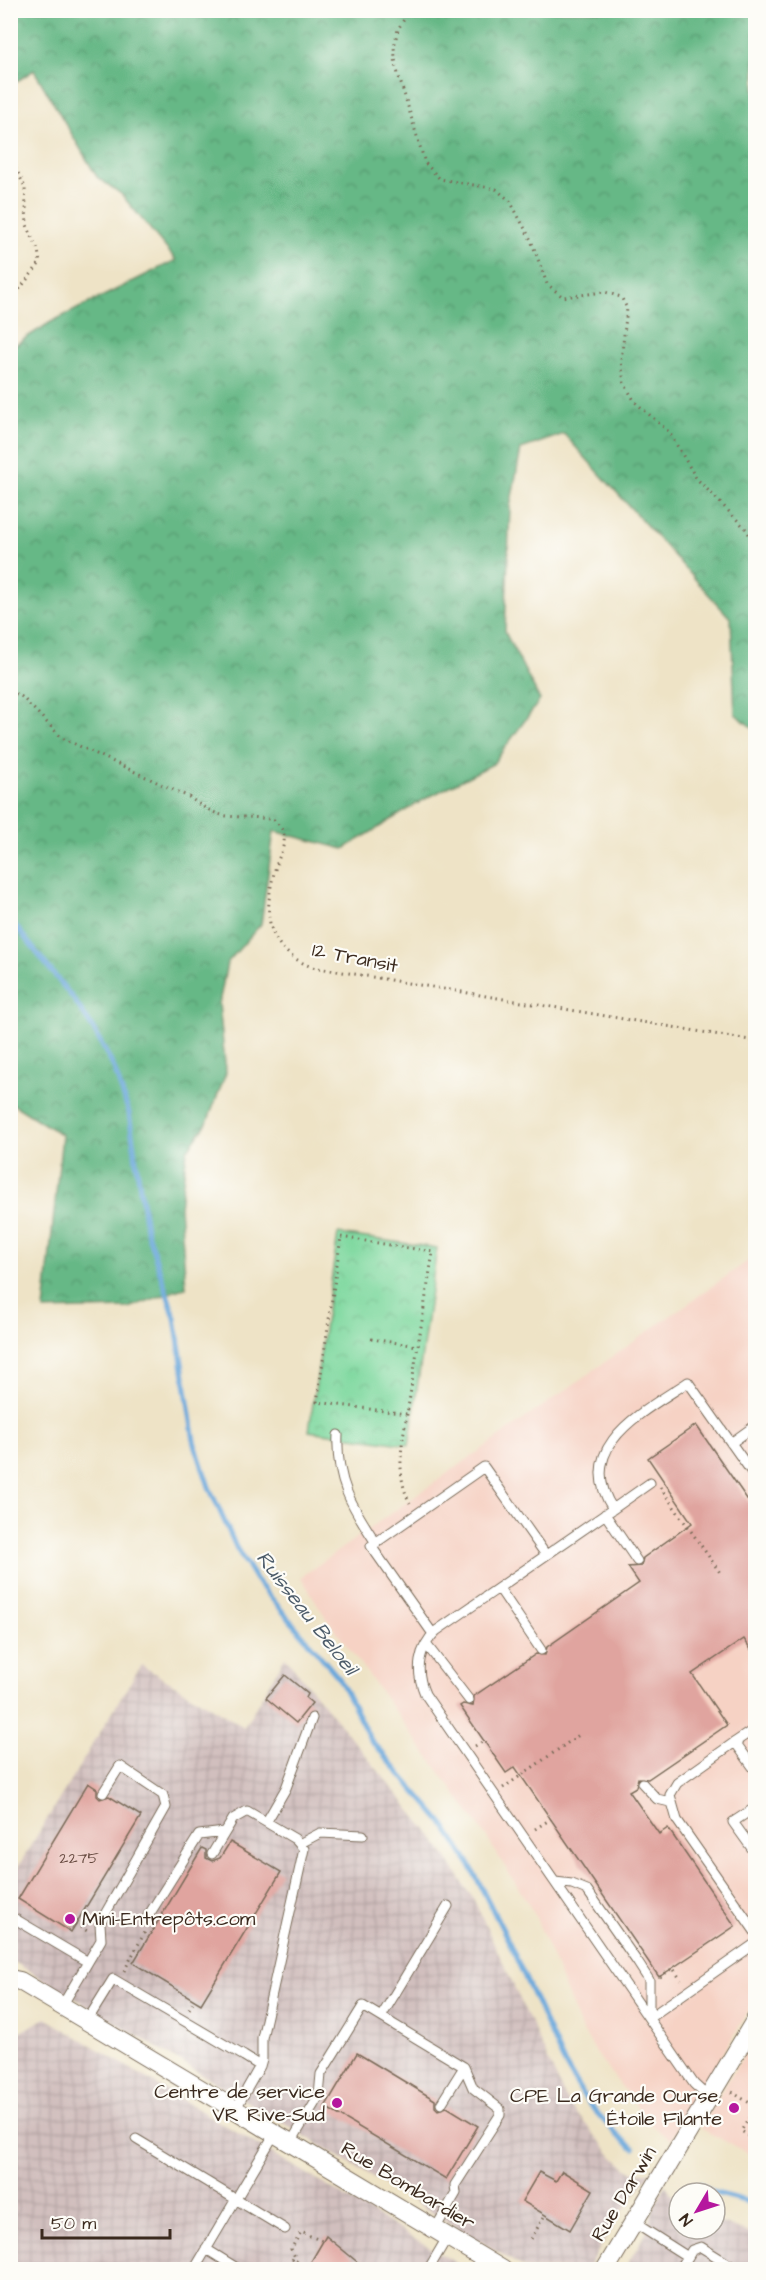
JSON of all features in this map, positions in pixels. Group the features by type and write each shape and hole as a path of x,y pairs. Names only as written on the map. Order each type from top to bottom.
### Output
{"street":[{"name":"Rue Bombardier","path":"10,1979 62,2006 503,2270"},
{"name":"Rue Darwin","path":"605,2270 754,2024"}],"lane":[{"path":"637,1562 609,1512 601,1474 608,1444 622,1427 688,1382 756,1478"},
{"path":"730,1443 756,1425"},
{"path":"338,1435 338,1470 351,1501 376,1543"},
{"path":"433,1635 371,1546 484,1467 546,1555"},
{"path":"653,1481 433,1635 426,1644 419,1661 419,1674 425,1694 694,2084 708,2097"},
{"path":"498,1588 541,1650"},
{"path":"426,1644 469,1700"},
{"path":"267,1821 286,1788 312,1718"},
{"path":"756,1728 677,1783 672,1788 670,1802 677,1820 756,1933"},
{"path":"735,1742 756,1771"},
{"path":"62,2006 102,1940 100,1923 166,1807 163,1795 120,1766 103,1793"},
{"path":"642,1783 657,1799 670,1802"},
{"path":"756,1807 733,1822 756,1854"},
{"path":"212,1854 233,1819 247,1811 301,1843 304,1853 262,2038 262,2059 235,2110"},
{"path":"145,1921 199,1835 225,1832"},
{"path":"301,1843 320,1833 363,1835"},
{"path":"555,1882 572,1884 587,1890 638,1963 649,1980 649,2018"},
{"path":"381,2017 448,1906"},
{"path":"10,1916 88,1962"},
{"path":"649,2018 756,1943"},
{"path":"87,2021 112,1979 260,2066"},
{"path":"194,2270 236,2199 283,2137 319,2096 321,2074 363,2006 464,2067 472,2088 500,2109 500,2115 455,2185 456,2193 428,2270"},
{"path":"441,2104 464,2067"},
{"path":"136,2139 285,2229"},
{"path":"633,2222 688,2257"},
{"path":"679,2270 692,2250 701,2247 738,2270"},
{"path":"206,2249 240,2270"}],"path":[{"path":"410,10 398,29 394,47 396,67 425,163 440,180 496,189 510,201 531,240 547,284 563,297 605,292 621,297 627,308 621,361 624,383 635,402 669,432 696,478 747,530 756,550"},
{"path":"10,157 25,187 27,225 38,250 40,263 15,295 15,310 10,317"},
{"name":"12 Transit","path":"10,691 22,697 62,738 189,797 220,817 274,820 280,825 285,842 276,865 268,921 277,944 297,961 323,969 756,1041"},
{"path":"407,1414 316,1402 341,1237 433,1252 407,1414 401,1444 401,1467 405,1494 412,1506"},
{"path":"370,1339 418,1346"},
{"path":"653,1481 721,1574"},
{"path":"502,1789 579,1735"},
{"path":"472,1748 484,1741"},
{"path":"531,1832 551,1819"},
{"path":"75,1924 81,1928"},
{"path":"125,1969 145,1934"},
{"path":"190,2007 194,2000"},
{"path":"725,2087 756,2107 741,2131 749,2136"},
{"path":"531,2238 545,2215"},
{"path":"297,2261 291,2249 302,2232 322,2241"},
{"path":"285,2270 294,2255"}],"shaded area":[{"path":"755,1256 755,2000 671,2140 652,2126 601,2060 581,2028 534,1913 482,1830 323,1613 301,1577"},
{"path":"285,1657 435,1840 474,1900 568,2103 613,2157 633,2172 651,2172 621,2213 587,2269 526,2269 11,1960 10,1880 141,1665 244,1727"},
{"path":"46,2018 466,2269 11,2269 10,2033 22,2031"},
{"name":"CPE La Grande Ourse, Étoile Filante","path":"755,2036 755,2157 700,2128"},
{"path":"666,2185 667,2241 727,2241 727,2225 755,2235 755,2269 624,2270 646,2232 655,2204"}],"green space":[{"path":"11,10 755,11 755,730 735,714 731,619 564,434 521,449 510,507 505,632 540,700 493,764 423,800 344,849 274,831 261,924 227,963 219,1004 226,1073 207,1123 187,1150 180,1207 186,1287 128,1308 44,1310 62,1135 11,1103 10,348 51,322 176,260 121,194 97,177 34,70 11,85"},
{"path":"338,1234 437,1248 409,1445 309,1431"}],"building":[{"path":"696,1425 756,1512 756,1657 744,1639 692,1674 727,1725 648,1779 638,1778 636,1787 629,1791 659,1834 668,1828 735,1926 659,1977 515,1767 506,1773 460,1706 463,1704 473,1706 474,1696 536,1654 545,1655 547,1647 639,1583 628,1567 641,1566 643,1558 692,1523 648,1458"},
{"path":"285,1675 308,1694 306,1698 312,1703 296,1723 266,1698"},
{"path":"88,1783 97,1789 97,1796 100,1799 109,1796 141,1816 71,1932 18,1899"},
{"path":"230,1842 281,1872 201,2004 133,1963 202,1848 206,1850 206,1858 212,1861 220,1858"},
{"path":"357,2053 435,2100 435,2107 438,2110 447,2107 478,2126 446,2179 325,2107"},
{"path":"562,2171 593,2190 570,2230 522,2201 539,2172 556,2181"},
{"path":"326,2236 367,2270 306,2270"}],"waterway":[{"name":"Ruisseau Beloeil","path":"10,919 75,1001 94,1030 114,1068 129,1113 146,1229 175,1318 194,1441 209,1487 237,1549 256,1580 339,1678 370,1739 445,1826 470,1865 507,1938 563,2061 588,2103 619,2137 634,2148"},
{"name":"Ruisseau Beloeil","path":"727,2196 756,2204"}],"place":[{"name":"Mini-Entrepôts.com","path":"70,1919"},
{"name":"Centre de service VR Rive-Sud","path":"337,2103"},
{"name":"CPE La Grande Ourse, Étoile Filante","path":"734,2108"}]}
